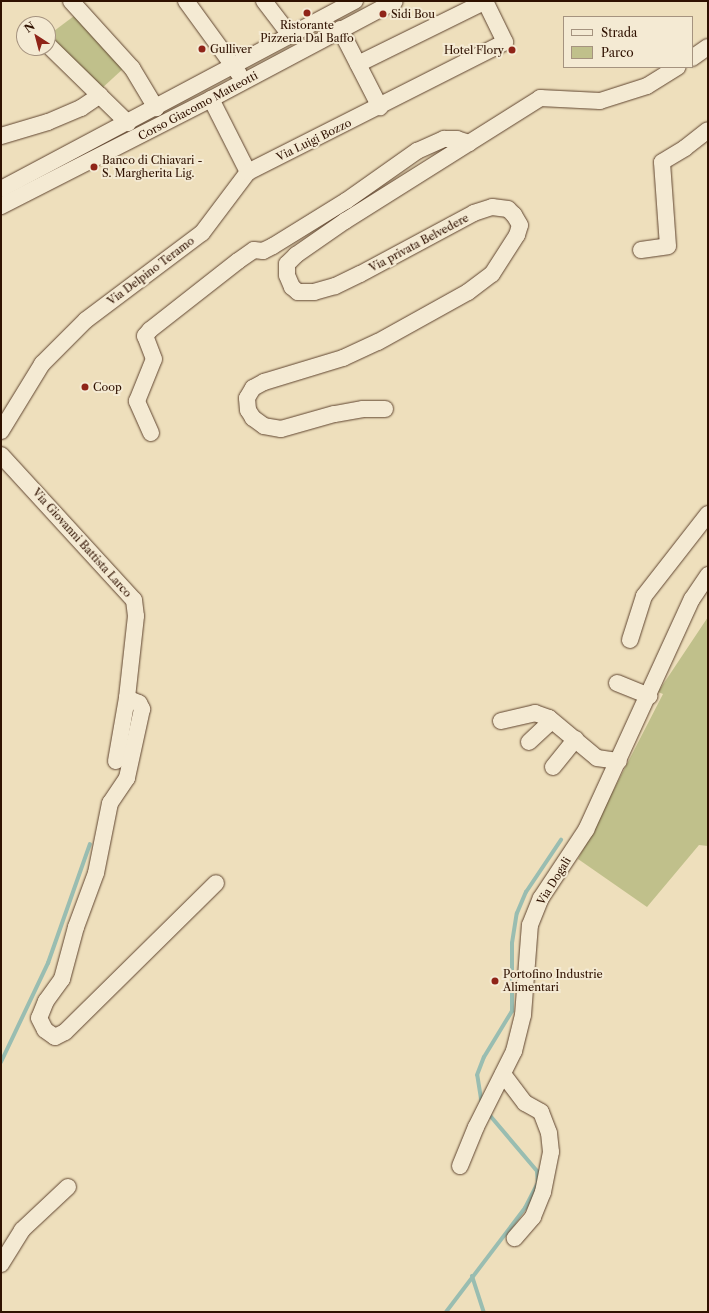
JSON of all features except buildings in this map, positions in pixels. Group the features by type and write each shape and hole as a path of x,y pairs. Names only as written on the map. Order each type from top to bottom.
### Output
{"street":[{"path":"72,1 132,68 156,108"},
{"path":"186,1 228,62 234,66 244,82"},
{"path":"264,1 290,35"},
{"name":"Corso Giacomo Matteotti","path":"3,186 128,123 355,1"},
{"name":"Corso Giacomo Matteotti","path":"8,203 212,99 392,1"},
{"path":"358,64 485,1"},
{"name":"Via Luigi Bozzo","path":"248,172 380,107 505,42 485,1"},
{"path":"340,29 380,107"},
{"path":"693,57 708,47"},
{"path":"56,53 128,123"},
{"name":"Via privata Belvedere","path":"385,409 363,409 334,414 281,429 264,426 253,418 248,410 247,398 253,388 264,382 343,358 378,342 468,292 492,274 517,235 520,225 508,209 492,207 474,213 335,286 314,292 298,292 292,287 287,275 287,264 296,254 540,98 600,101 647,86 676,68"},
{"path":"1,136 48,122 81,108 100,95"},
{"path":"212,99 248,172"},
{"path":"641,250 668,246 662,162 685,148 708,130"},
{"path":"150,433 137,401 154,359 145,336 150,330 254,250 263,251 273,246 346,201 428,144 450,139 469,143"},
{"name":"Via Delpino Teramo","path":"1,431 42,364 86,320 202,233 248,172"},
{"path":"3,186 8,203"},
{"name":"Via Giovanni Battista Larco","path":"1,454 134,600 136,616 127,698 116,761"},
{"path":"630,640 644,596 708,514"},
{"name":"Via Dogali","path":"460,1166 476,1126 514,1051 523,1015 530,925 541,898 586,830 649,696 692,599 708,575"},
{"path":"617,683 649,696"},
{"path":"127,698 139,703 142,709 127,778 110,803 96,873 74,934 62,979 46,1000 39,1018 46,1030 55,1037 65,1032 216,883"},
{"path":"500,721 535,713 550,718 576,739 596,758 619,761"},
{"path":"529,742 547,725 550,718"},
{"path":"553,767 576,739"},
{"path":"503,1074 525,1103 541,1112 549,1133 551,1152 543,1192 535,1211 515,1238"},
{"path":"1,1264 22,1230 68,1187"}],"green space":[{"path":"78,13 125,67 100,90 56,41 56,30"},
{"path":"708,617 708,846 699,845 647,907 578,859 663,694 658,692"}],"waterway":[{"path":"482,1105 477,1075 484,1057 512,1011 512,943 517,913 526,892 561,840"},
{"path":"1,1062 48,963 90,844"},
{"path":"446,1312 525,1208 538,1183 537,1171 487,1112"},
{"path":"472,1276 484,1312"}],"place":[{"name":"Ristorante Pizzeria Dal Baffo","path":"307,13"},
{"name":"Sidi Bou","path":"383,14"},
{"name":"Gulliver","path":"202,49"},
{"name":"Hotel Flory","path":"512,50"},
{"name":"Banco di Chiavari - S. Margherita Lig.","path":"94,167"},
{"name":"Coop","path":"85,387"},
{"name":"Portofino Industrie Alimentari","path":"495,981"}]}
